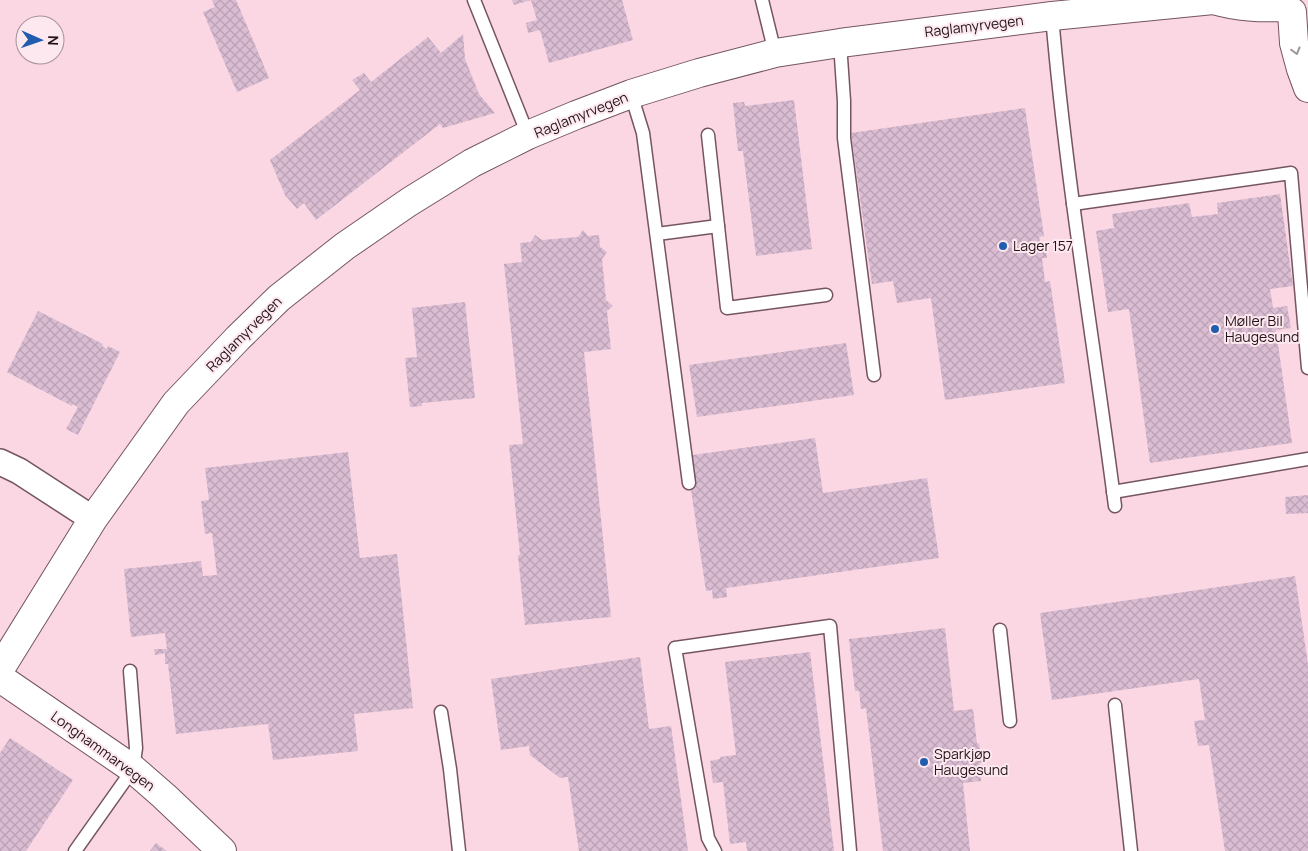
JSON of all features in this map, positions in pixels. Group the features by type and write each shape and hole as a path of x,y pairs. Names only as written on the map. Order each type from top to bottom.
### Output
{"street":[{"name":"Raglamyrvegen","path":"0,669 93,519 176,403 279,298 345,246 409,202 472,163 528,135 631,94 775,53 1052,16 1213,0 1234,6 1292,9"},
{"path":"1292,9 1294,43 1308,88"},
{"path":"0,462 18,471 93,519"},
{"name":"Longhammarvegen","path":"0,678 132,770 164,796 222,851"}],"lane":[{"path":"474,0 528,135"},
{"path":"762,0 775,53"},
{"path":"1052,16 1058,84 1073,204 1115,506"},
{"path":"840,43 844,101 844,138 874,375"},
{"path":"631,94 643,133 689,483"},
{"path":"708,135 728,308 826,295"},
{"path":"1073,204 1290,174 1308,368"},
{"path":"657,234 718,226"},
{"path":"1113,492 1308,459"},
{"path":"715,851 708,838 675,648 830,626 850,851"},
{"path":"1000,630 1010,721"},
{"path":"75,851 132,770 136,748 130,670"},
{"path":"1115,705 1131,851"},
{"path":"441,712 450,769 458,851"}],"building":[{"path":"212,0 236,0 269,78 237,92 203,12 215,7"},
{"path":"512,0 531,0 514,5"},
{"path":"531,0 622,0 633,40 549,63 540,30 528,33 526,23 537,20"},
{"path":"463,34 465,59 479,94 495,113 443,128 440,124 316,220 304,203 297,209 286,197 270,160 360,90 352,80 364,73 371,82 428,37 441,53"},
{"path":"794,100 812,249 756,256 743,151 738,151 733,103 744,102 745,106"},
{"path":"1025,108 1044,236 1039,237 1041,247 1045,247 1047,258 1042,258 1045,282 1050,281 1065,383 945,400 931,298 897,303 893,281 872,284 851,133"},
{"path":"1280,194 1293,286 1270,289 1273,308 1287,306 1291,328 1276,330 1292,443 1150,463 1129,309 1108,312 1096,231 1114,228 1112,214 1189,203 1192,217 1218,214 1217,203"},
{"path":"583,230 588,236 599,235 600,247 607,252 602,259 606,300 613,306 607,311 611,349 584,352 611,617 525,625 509,445 523,444 504,264 522,262 520,243 531,242 535,235 542,240 578,237"},
{"path":"465,302 475,398 422,403 422,406 410,407 405,358 417,357 412,308"},
{"path":"38,311 103,344 102,346 107,349 108,346 120,352 78,435 66,429 78,407 73,404 72,406 7,372"},
{"path":"846,343 854,395 697,417 689,365"},
{"path":"815,438 823,493 927,478 939,558 726,588 727,597 713,599 712,590 706,591 686,456"},
{"path":"348,452 360,558 397,554 413,708 354,714 358,751 273,760 268,724 176,734 168,664 165,664 165,653 155,655 154,649 167,649 165,633 131,637 124,569 201,561 203,576 217,575 212,533 205,534 201,501 209,500 205,468"},
{"path":"1308,495 1308,513 1286,514 1285,497"},
{"path":"1295,576 1308,664 1308,851 1225,851 1209,745 1198,746 1194,721 1205,720 1199,679 1052,700 1040,613"},
{"path":"945,628 954,711 973,709 977,744 979,743 982,763 980,763 981,781 963,783 970,851 883,851 866,708 861,709 859,691 855,691 849,639"},
{"path":"810,652 834,851 747,851 746,842 730,844 723,782 713,783 710,761 720,759 720,757 736,755 725,662"},
{"path":"640,657 649,729 671,726 688,851 579,851 568,777 560,778 530,755 529,746 501,750 491,679"},
{"path":"10,738 73,780 26,851 0,851 0,753"},
{"path":"156,843 167,851 150,851"}],"place":[{"name":"Lager 157","path":"1003,246"},
{"name":"Møller Bil Haugesund","path":"1215,329"},
{"name":"Sparkjøp Haugesund","path":"924,762"}]}
